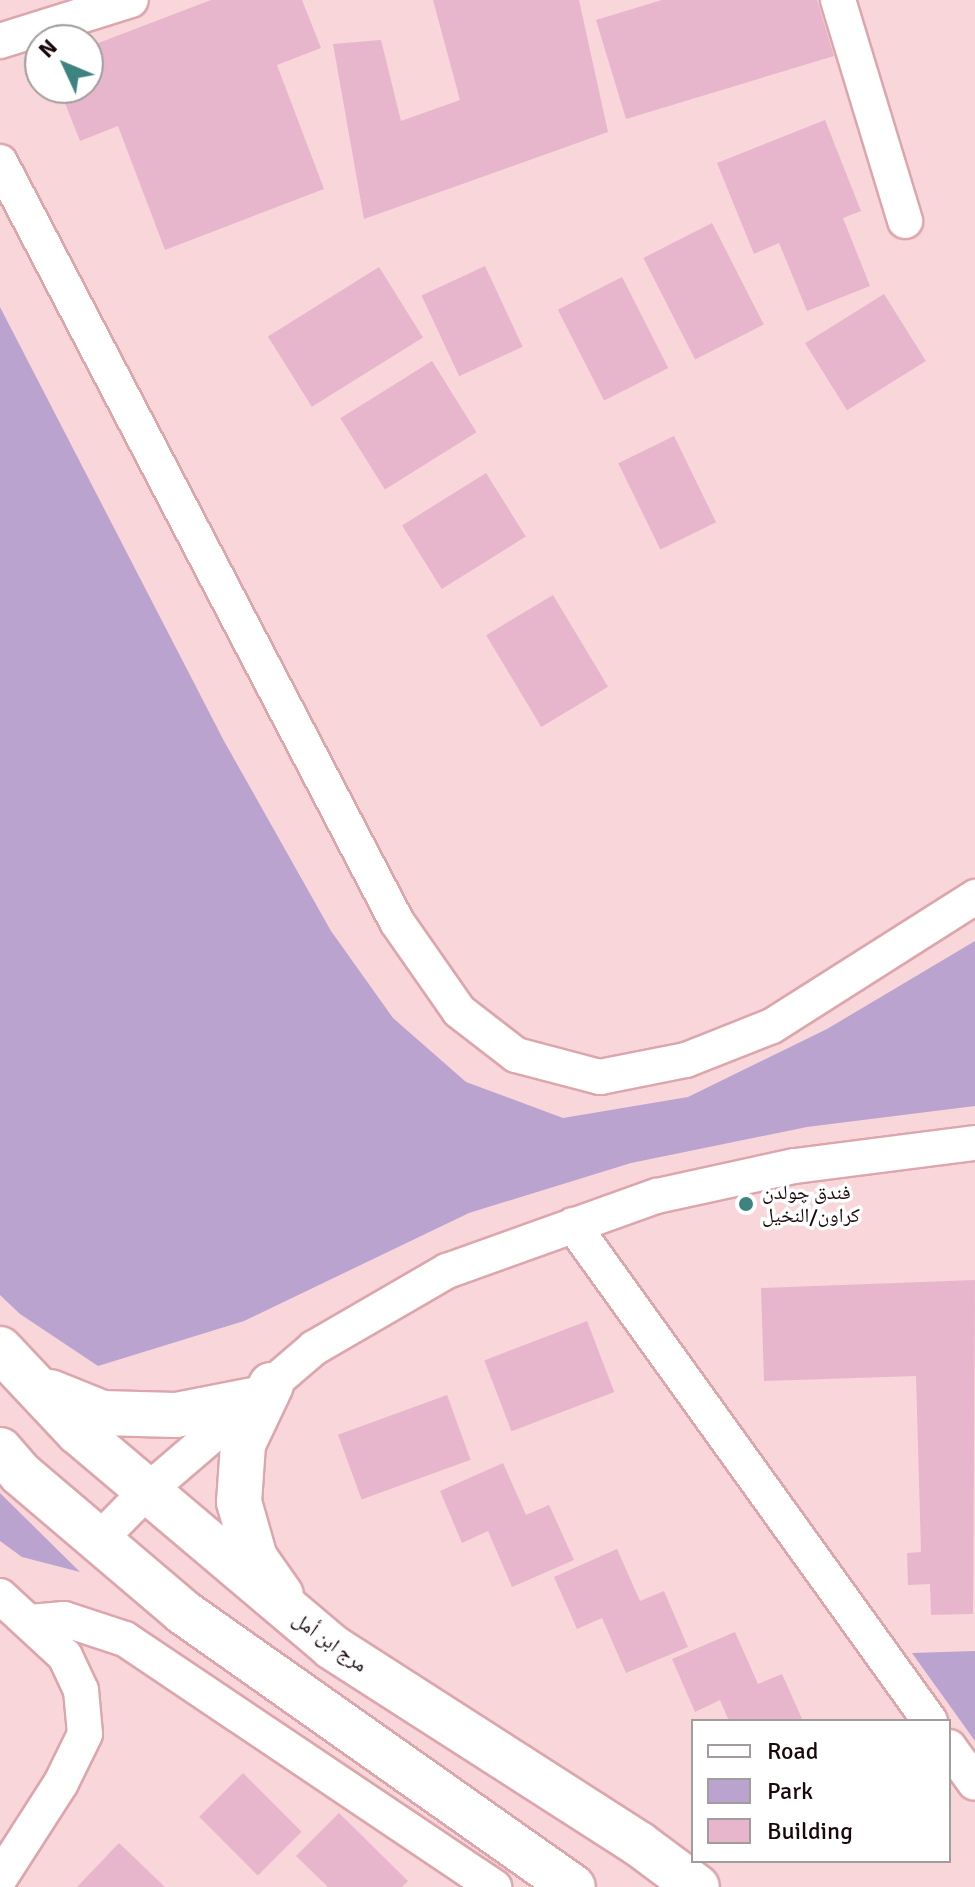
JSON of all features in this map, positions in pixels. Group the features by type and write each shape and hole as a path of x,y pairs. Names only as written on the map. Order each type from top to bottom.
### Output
{"street":[{"path":"0,41 131,0"},
{"path":"838,0 905,221"},
{"path":"0,162 397,922 459,1011 516,1055 600,1077 686,1060 772,1026 975,897"},
{"path":"99,1540 146,1492 314,1348 447,1271 657,1196 795,1166 975,1143"},
{"path":"573,1225 929,1719"},
{"name":"مرج ابن أمل","path":"0,1349 146,1492 301,1623 697,1887"},
{"path":"35,1386 102,1413 176,1415 262,1393"},
{"path":"262,1393 243,1444 239,1502 255,1558 301,1623"},
{"path":"0,1450 183,1612 573,1887"},
{"path":"0,1596 65,1656 81,1690 85,1734 61,1783 0,1878"},
{"path":"30,1622 64,1619 125,1639 494,1887"},
{"path":"951,1750 975,1783"}],"green space":[{"path":"0,307 224,741 331,931 393,1018 466,1082 563,1118 688,1097 827,1029 975,941 975,1106 807,1127 631,1163 469,1213 244,1321 98,1366 20,1314 0,1295"},
{"path":"0,1493 80,1572 22,1557 0,1541"},
{"path":"975,1651 975,1741 912,1653"}],"building":[{"path":"211,0 302,0 321,48 277,65 324,189 165,250 118,126 80,141 65,104 104,104 104,41"},
{"path":"433,0 579,0 608,132 364,219 333,44 381,40 401,121 460,100"},
{"path":"662,0 817,0 834,56 626,119 596,20"},
{"path":"825,120 861,211 843,218 870,286 807,311 779,243 754,254 717,163"},
{"path":"712,223 764,325 695,360 643,258"},
{"path":"485,266 523,347 459,376 422,296"},
{"path":"379,267 423,337 312,407 268,336"},
{"path":"622,277 668,368 604,401 558,310"},
{"path":"884,294 926,361 847,410 805,343"},
{"path":"432,361 477,432 385,489 340,418"},
{"path":"674,436 716,522 660,549 618,463"},
{"path":"486,473 526,537 442,589 402,525"},
{"path":"553,595 608,687 541,727 486,635"},
{"path":"975,1280 973,1614 931,1615 930,1584 908,1585 907,1553 921,1552 916,1376 764,1381 761,1288"},
{"path":"587,1321 614,1392 512,1431 484,1360"},
{"path":"447,1395 471,1460 362,1500 338,1435"},
{"path":"503,1463 526,1515 549,1505 574,1560 512,1587 488,1531 462,1543 440,1491"},
{"path":"617,1549 640,1601 664,1591 688,1647 626,1673 602,1618 577,1629 554,1577"},
{"path":"735,1632 758,1684 782,1674 802,1719 728,1719 720,1700 695,1712 672,1659"},
{"path":"243,1773 302,1832 258,1876 199,1817"},
{"path":"339,1813 408,1881 402,1887 328,1887 296,1856"},
{"path":"119,1843 165,1887 77,1887"}],"place":[{"name":"فندق چولدن كراون/النخيل","path":"746,1204"}]}
